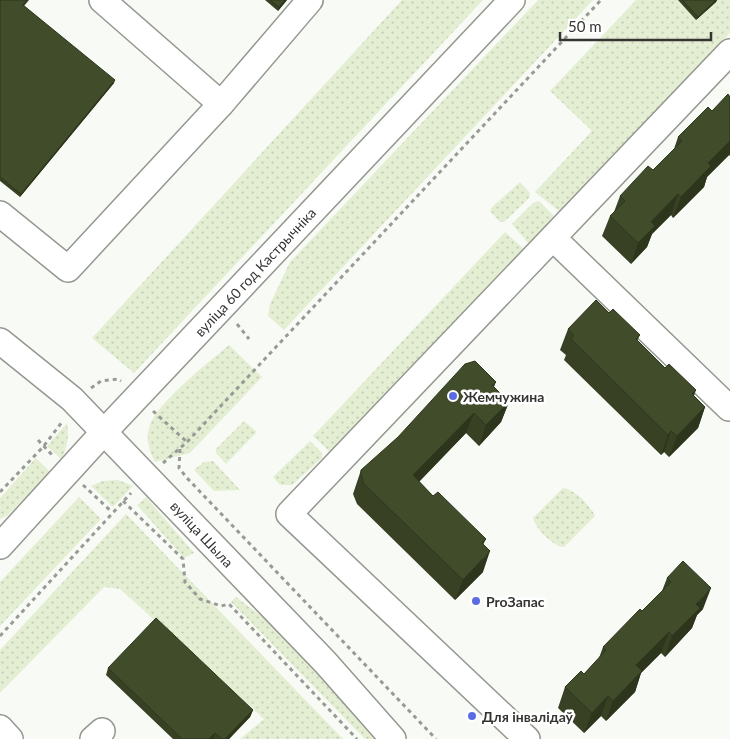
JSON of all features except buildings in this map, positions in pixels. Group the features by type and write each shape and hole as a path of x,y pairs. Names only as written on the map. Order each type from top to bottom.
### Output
{"street":[{"path":"102,0 221,104"},
{"path":"0,214 68,269 221,104 310,0"},
{"name":"вуліца 60 год Кастрычніка","path":"0,546 102,433 512,0"},
{"path":"527,739 289,514 730,52"},
{"path":"553,238 730,408"},
{"name":"вуліца Шыла","path":"0,341 83,396 102,433 326,662 393,739"},
{"path":"0,728 10,739"}],"path":[{"path":"0,636 123,501 180,448 601,0"},
{"path":"0,492 43,447 83,396"},
{"path":"38,440 43,447"},
{"path":"180,448 179,468 187,478 436,739"},
{"path":"123,501 183,559 185,582 200,599 221,606 229,604 357,739"}],"green space":[{"path":"402,0 483,0 134,373 92,338"},
{"path":"538,0 593,0 284,330 268,316 270,304 290,262"},
{"path":"636,0 730,0 730,33 563,211 559,211 535,192 592,131 550,91"},
{"path":"520,182 530,193 529,198 504,222 500,222 490,211 492,207"},
{"path":"539,201 553,215 554,221 528,243 512,224 533,203"},
{"path":"505,232 524,249 331,453 313,436"},
{"path":"229,345 262,377 190,453 155,462 149,449 148,439 150,425 155,416 173,394"},
{"path":"244,421 257,432 226,464 216,453 216,449"},
{"path":"67,423 67,441 61,459 47,446"},
{"path":"310,441 322,453 322,458 292,485 280,485 273,477"},
{"path":"36,458 50,472 7,516 0,519 0,498"},
{"path":"213,461 240,490 214,491 194,470 204,462"},
{"path":"118,480 133,486 113,507 91,486 102,481"},
{"path":"563,488 572,491 581,498 595,516 564,547 555,544 545,536 537,527 533,518"},
{"path":"79,497 101,519 0,626 0,582"},
{"path":"146,497 194,553 184,558 137,505"},
{"path":"126,514 343,739 240,739 264,719 120,589 104,587 0,693 0,650"},
{"path":"236,597 283,632 381,739 365,739 231,602"}],"place":[{"name":"Жемчужина","path":"453,396"},
{"name":"ProЗапас","path":"476,601"},
{"name":"Для інвалідаў","path":"472,716"}]}
